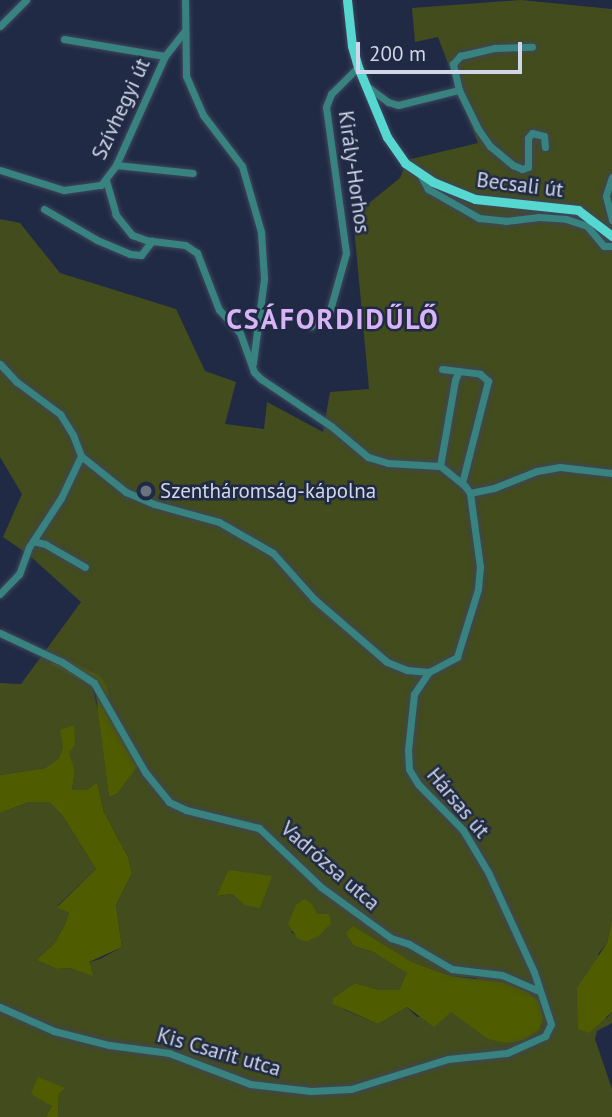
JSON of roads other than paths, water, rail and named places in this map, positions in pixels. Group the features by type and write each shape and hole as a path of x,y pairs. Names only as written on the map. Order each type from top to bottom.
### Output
{"main road":[{"name":"Becsali út","path":"347,0 352,46 364,84 391,145 405,163 420,174 474,200 578,210 612,236"}],"street":[{"path":"0,26 26,0"},
{"path":"185,0 183,67 189,86 215,132 242,166 259,223 265,266 253,364"},
{"name":"Szívhegyi út","path":"0,170 64,190 92,189 106,180 116,165 165,56 184,32"},
{"path":"64,39 165,56"},
{"path":"532,47 495,48 460,56 453,64 459,90 478,129 490,146 513,166 522,169 528,167 528,138 532,133 544,136 545,147"},
{"name":"Király-Horhos","path":"311,326 330,310 346,253 326,107 331,94 358,67"},
{"path":"364,84 388,102 398,105 459,90"},
{"path":"116,165 194,173"},
{"name":"Becsali út","path":"420,174 428,189 479,218 506,221 539,217 566,219 587,226 604,246 612,246"},
{"path":"612,177 606,196 612,220"},
{"path":"0,364 18,382 60,414 74,435 81,457 134,495 219,522 257,542 273,553 302,587 378,657 397,667 429,672 457,657 478,589 480,560 470,494 462,483 440,466 388,463 368,457 331,426 261,379 240,332 219,310 197,253 185,245 136,237 122,226 106,180"},
{"path":"44,209 97,240 130,254 141,255 152,241"},
{"path":"442,369 480,374 488,381 462,483"},
{"path":"440,466 455,380 459,371"},
{"path":"0,594 19,574 33,541 66,488 81,457"},
{"path":"470,494 494,488 537,471 560,467 612,473"},
{"path":"33,541 46,544 85,567"},
{"name":"Vadrózsa utca","path":"0,632 62,662 94,683 145,772 169,802 186,810 259,828 321,887 391,938 410,944 452,969 502,975 539,991"},
{"name":"Hársas út","path":"429,672 414,694 409,769 418,784 463,830 472,845 522,941 539,991"},
{"name":"Kis Csarit utca","path":"0,1007 54,1031 109,1045 169,1054 250,1084 326,1091 351,1089 448,1059 507,1053 538,1039 550,1031 551,1024 539,991"}],"place":[{"name":"Szentháromság-kápolna","path":"146,491"}],"district":[{"name":"CSÁFORDIDŰLŐ","path":"333,319"}]}
